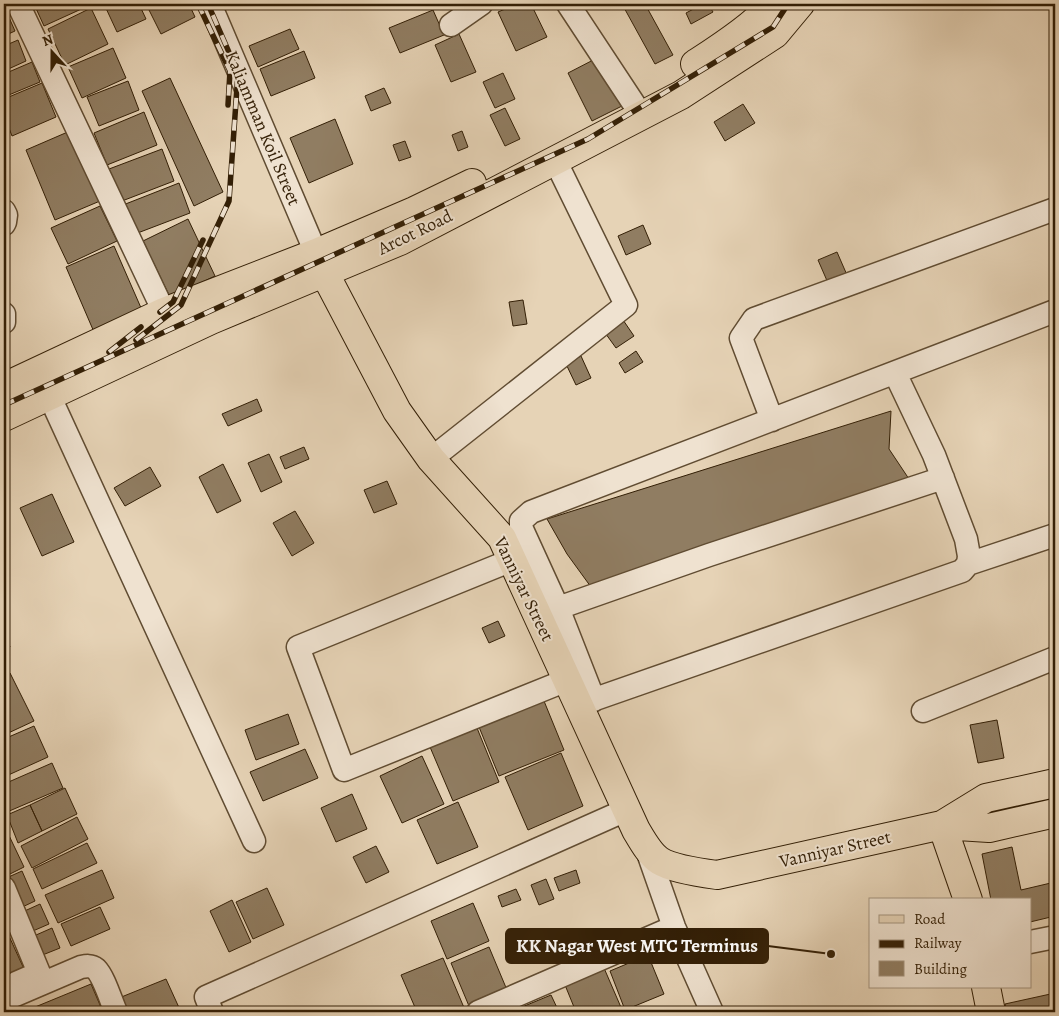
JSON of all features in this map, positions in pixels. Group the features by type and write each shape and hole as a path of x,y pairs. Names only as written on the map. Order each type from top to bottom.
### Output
{"main road":[{"name":"Arcot Road","path":"488,185 554,160 681,95 775,34 800,4"},
{"name":"Arcot Road","path":"4,387 164,312 400,241 488,185 634,104 711,54 767,6"},
{"name":"Arcot Road","path":"4,416 211,320 320,264"},
{"name":"Vanniyar Street","path":"320,264 397,411 432,459 502,538 567,680 586,702 626,810 646,847 660,861 689,871 717,875 942,825"},
{"path":"942,825 986,798 1055,783"},
{"path":"942,825 989,828 1055,813"},
{"path":"942,825 967,898"},
{"path":"986,988 991,1012"}],"street":[{"path":"18,4 164,312"},
{"name":"Kaliamman Koil Street","path":"210,4 320,264"},
{"path":"451,25 481,4"},
{"path":"568,4 634,104"},
{"path":"432,459 626,304 554,160"},
{"path":"772,420 741,338 754,319 1055,209"},
{"path":"4,211 6,222 4,224"},
{"path":"1055,311 525,515 521,521 521,527 558,608 586,702 962,571 968,564 1055,535"},
{"path":"4,314 4,322"},
{"path":"895,373 943,478 966,539 969,556 968,564"},
{"path":"49,395 254,841"},
{"path":"558,608 709,555 943,478"},
{"path":"512,560 298,646 344,770 567,680"},
{"path":"923,711 1055,658"},
{"path":"212,1012 206,997 626,810"},
{"name":"Vanniyar Street","path":"646,847 674,927 712,1012"},
{"path":"4,989 39,974 6,898"},
{"path":"478,1012 674,927"},
{"path":"1032,942 1055,937"},
{"path":"4,1000 80,967 88,966 95,968 101,976 116,1012"}],"building":[{"path":"34,4 87,4 88,6 44,26"},
{"path":"104,4 139,4 146,19 117,32"},
{"path":"146,4 189,4 195,17 161,34"},
{"path":"517,4 531,4 547,37 516,51 498,12"},
{"path":"622,4 645,4 673,55 655,64"},
{"path":"703,4 708,4 713,12 691,24 686,13"},
{"path":"4,6 15,31 4,36"},
{"path":"91,8 108,44 65,65 48,29"},
{"path":"433,10 444,35 400,53 389,28"},
{"path":"290,29 299,49 258,67 249,46"},
{"path":"459,34 476,72 451,82 435,45"},
{"path":"18,40 26,61 4,71 4,46"},
{"path":"113,48 126,78 82,98 68,67"},
{"path":"304,51 315,78 271,96 260,69"},
{"path":"599,57 624,105 592,121 568,73"},
{"path":"32,62 40,82 4,97 4,74"},
{"path":"503,73 515,99 495,108 483,82"},
{"path":"170,78 223,192 194,206 142,91"},
{"path":"128,81 139,110 99,126 87,97"},
{"path":"42,83 56,117 12,136 4,115 4,99"},
{"path":"384,88 391,103 371,111 365,96"},
{"path":"743,104 755,123 725,141 714,122"},
{"path":"505,108 520,139 505,146 490,115"},
{"path":"144,112 157,145 107,165 94,133"},
{"path":"335,119 353,164 309,183 290,138"},
{"path":"70,131 100,201 55,220 26,150"},
{"path":"462,131 468,147 458,151 452,135"},
{"path":"405,141 411,157 399,161 393,145"},
{"path":"162,149 174,181 122,201 109,169"},
{"path":"179,183 190,213 135,234 123,205"},
{"path":"100,206 117,241 68,264 51,228"},
{"path":"188,219 215,276 170,297 143,241"},
{"path":"643,225 651,244 626,255 618,236"},
{"path":"114,246 145,317 97,339 66,267"},
{"path":"837,252 847,275 828,283 818,260"},
{"path":"523,300 527,324 513,326 509,302"},
{"path":"621,317 634,336 616,348 603,330"},
{"path":"636,351 643,362 625,373 619,363"},
{"path":"581,356 591,378 576,385 566,364"},
{"path":"257,399 262,411 228,426 222,414"},
{"path":"891,411 889,449 909,479 591,587 567,554 547,519"},
{"path":"304,447 309,459 285,469 280,457"},
{"path":"269,454 282,482 261,492 248,463"},
{"path":"223,464 241,501 217,513 199,477"},
{"path":"150,467 161,486 125,506 114,488"},
{"path":"387,481 397,504 374,513 364,490"},
{"path":"52,494 74,542 42,556 20,508"},
{"path":"295,511 314,543 292,556 273,523"},
{"path":"498,621 505,636 489,643 482,628"},
{"path":"4,631 10,647 4,650"},
{"path":"10,673 34,721 4,735 4,676"},
{"path":"544,701 564,750 499,776 479,727"},
{"path":"288,714 299,744 256,760 245,730"},
{"path":"997,720 1004,758 978,763 970,725"},
{"path":"34,726 48,757 4,777 4,739"},
{"path":"477,728 499,782 453,801 430,747"},
{"path":"305,749 318,778 263,801 250,772"},
{"path":"561,753 583,806 528,830 505,777"},
{"path":"422,756 444,804 402,823 380,776"},
{"path":"52,763 63,788 7,812 4,804 4,784"},
{"path":"65,788 77,814 42,831 30,805"},
{"path":"352,794 367,829 336,842 321,808"},
{"path":"458,802 478,847 437,864 417,820"},
{"path":"30,805 42,831 18,843 7,815"},
{"path":"77,817 88,839 32,868 21,846"},
{"path":"4,825 24,867 4,877"},
{"path":"87,843 97,863 42,889 33,869"},
{"path":"376,846 389,872 366,883 353,857"},
{"path":"1012,847 1021,890 1055,882 1055,916 1032,922 1032,898 991,898 982,854"},
{"path":"102,870 114,898 58,923 45,895"},
{"path":"576,870 580,883 559,891 554,878"},
{"path":"22,871 35,901 16,910 4,879"},
{"path":"546,879 554,899 539,905 531,885"},
{"path":"267,888 284,925 253,939 236,902"},
{"path":"516,889 521,900 502,907 498,896"},
{"path":"232,900 251,942 229,952 210,911"},
{"path":"473,903 489,941 447,959 431,921"},
{"path":"40,904 49,924 26,934 18,914"},
{"path":"100,907 110,929 71,946 61,924"},
{"path":"4,925 24,969 4,978"},
{"path":"52,928 60,948 35,958 27,939"},
{"path":"489,947 507,990 469,1006 451,963"},
{"path":"648,955 664,994 625,1010 610,971"},
{"path":"443,958 465,1010 459,1012 417,1012 401,975"},
{"path":"604,968 623,1012 576,1012 565,985"},
{"path":"166,979 181,1012 119,1012 114,1000"},
{"path":"91,984 103,1012 23,1012"},
{"path":"1055,993 1055,1012 1007,1012 1005,1004"},
{"path":"551,995 559,1012 510,1012"}],"railway":[{"path":"198,4 230,71 228,105"},
{"path":"136,340 181,305 229,201 238,73 208,4"},
{"path":"4,405 588,139 773,27 788,4"},
{"path":"160,312 173,302 203,240"},
{"path":"109,352 141,327"}],"place":[{"name":"KK Nagar West MTC Terminus","path":"831,954"}]}
